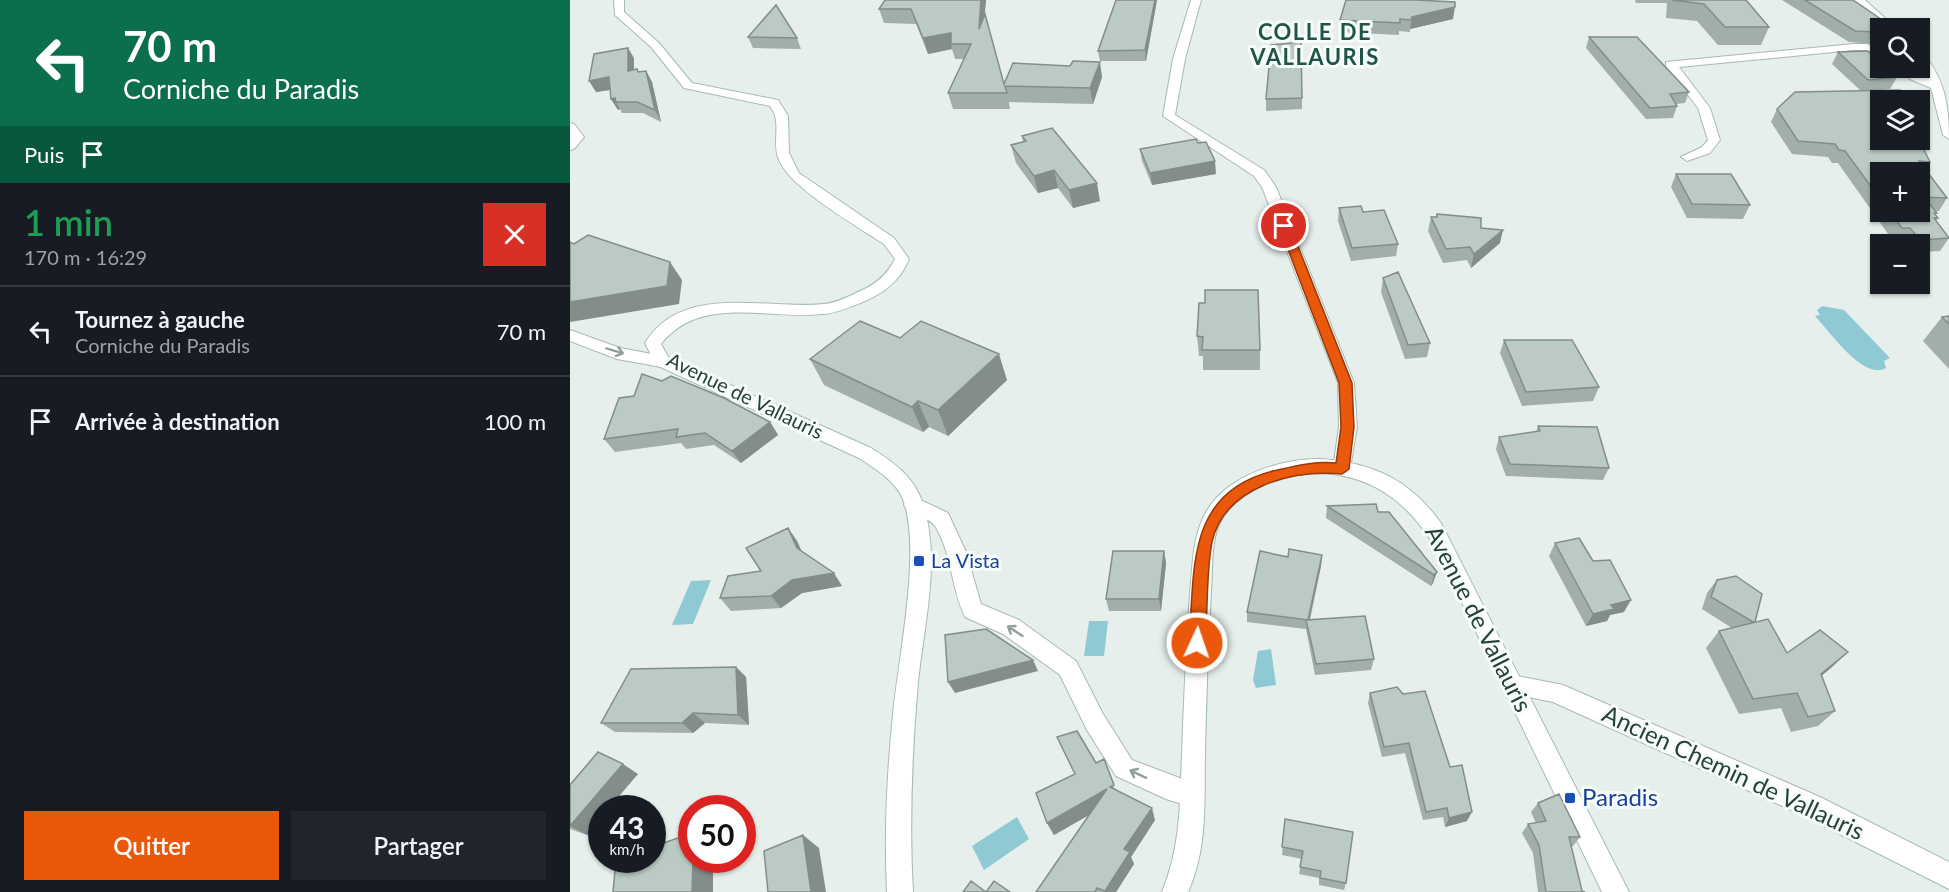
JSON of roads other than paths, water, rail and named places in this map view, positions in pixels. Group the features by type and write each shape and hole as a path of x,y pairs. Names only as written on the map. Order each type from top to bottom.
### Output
{"street":[{"name":"Avenue de Vallauris","path":"620,0 619,13 628,24 654,43 678,79 688,86 774,103 782,112 785,122 783,151 789,167 797,178 889,241 902,259 890,279 877,290 838,306 786,310 711,310 677,318 665,325 652,343 662,361 865,453 889,469 907,489 914,505 919,561 899,767 896,827 900,892"},
{"path":"1196,0 1179,59 1169,116 1259,173 1269,187 1346,383 1348,427 1342,469"},
{"path":"1859,0 1880,18"},
{"path":"1687,157 1706,150 1714,140 1713,125 1702,99 1670,64 1854,47 1870,48"},
{"path":"1930,69 1937,86 1949,135"},
{"path":"1916,78 1937,86"},
{"path":"570,127 578,137 570,146"},
{"path":"570,335 617,353 662,361"},
{"name":"Avenue de Vallauris","path":"1175,892 1190,846 1200,599 1205,543 1216,514 1235,493 1260,480 1314,466 1374,476 1405,494 1424,513 1441,540 1616,892"},
{"path":"914,505 941,519 956,552 972,610 1011,627 1068,668 1095,722 1124,768 1166,787 1192,795"},
{"name":"Ancien Chemin de Vallauris","path":"1512,685 1554,692 1811,806 1949,876"}],"water":[{"path":"1822,306 1844,310 1890,358 1884,361 1886,368 1877,370 1868,368 1848,353 1815,316 1820,315 1817,310"},
{"path":"711,580 693,624 672,625 691,581"},
{"path":"1089,621 1108,621 1104,656 1084,656"},
{"path":"1271,649 1276,685 1256,688 1253,680 1258,651"},
{"path":"1017,817 1029,839 984,870 972,846"}],"place":[{"name":"La Vista","path":"919,561"},
{"name":"Paradis","path":"1570,798"}],"district":[{"name":"COLLE DE VALLAURIS","path":"1315,44"}]}
